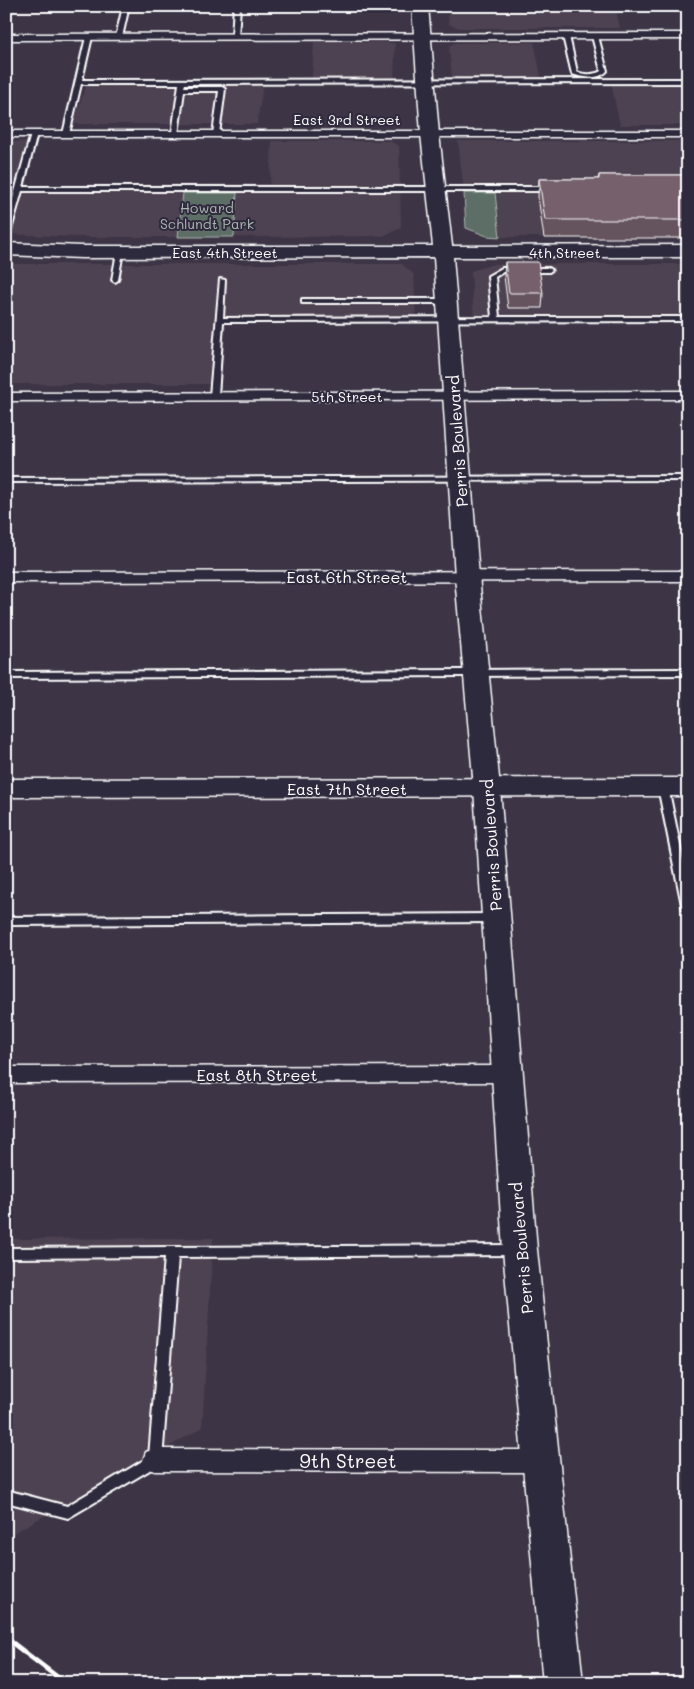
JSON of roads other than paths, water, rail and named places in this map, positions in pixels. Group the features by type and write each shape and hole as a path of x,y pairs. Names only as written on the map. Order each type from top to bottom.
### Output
{"main road":[{"name":"Perris Boulevard","path":"420,6 430,134 443,252 467,576 487,788 520,1250 563,1683"},
{"name":"East 4th Street","path":"6,249 120,252 443,252"},
{"name":"4th Street","path":"443,252 688,251"},
{"name":"East 7th Street","path":"6,788 675,788"}],"street":[{"path":"6,37 688,36"},
{"name":"East 3rd Street","path":"6,134 688,134"},
{"name":"5th Street","path":"6,397 688,395"},
{"name":"East 6th Street","path":"6,577 688,576"},
{"name":"East 8th Street","path":"6,1075 508,1074"},
{"name":"9th Street","path":"155,1460 541,1461"}],"lane":[{"path":"119,37 126,6"},
{"path":"235,37 237,6"},
{"path":"566,36 574,73 580,76 595,76 601,74 604,70 595,36"},
{"path":"66,134 89,37"},
{"path":"78,82 688,81"},
{"path":"175,134 182,82"},
{"path":"181,89 222,89 216,134"},
{"path":"6,237 34,134"},
{"path":"19,189 562,189"},
{"path":"115,280 120,252"},
{"path":"496,319 491,276 502,270 549,270"},
{"path":"214,396 222,280"},
{"path":"305,301 447,310 496,319 688,319"},
{"path":"219,320 447,310"},
{"path":"6,480 688,478"},
{"path":"6,675 688,672"},
{"path":"675,788 688,910"},
{"path":"6,921 496,918"},
{"path":"6,1253 520,1250"},
{"path":"6,1496 68,1512 155,1460 172,1252"}],"railway":[{"path":"6,1638 65,1683"}],"park label":[{"name":"Howard Schlundt Park","path":"207,216"}]}
